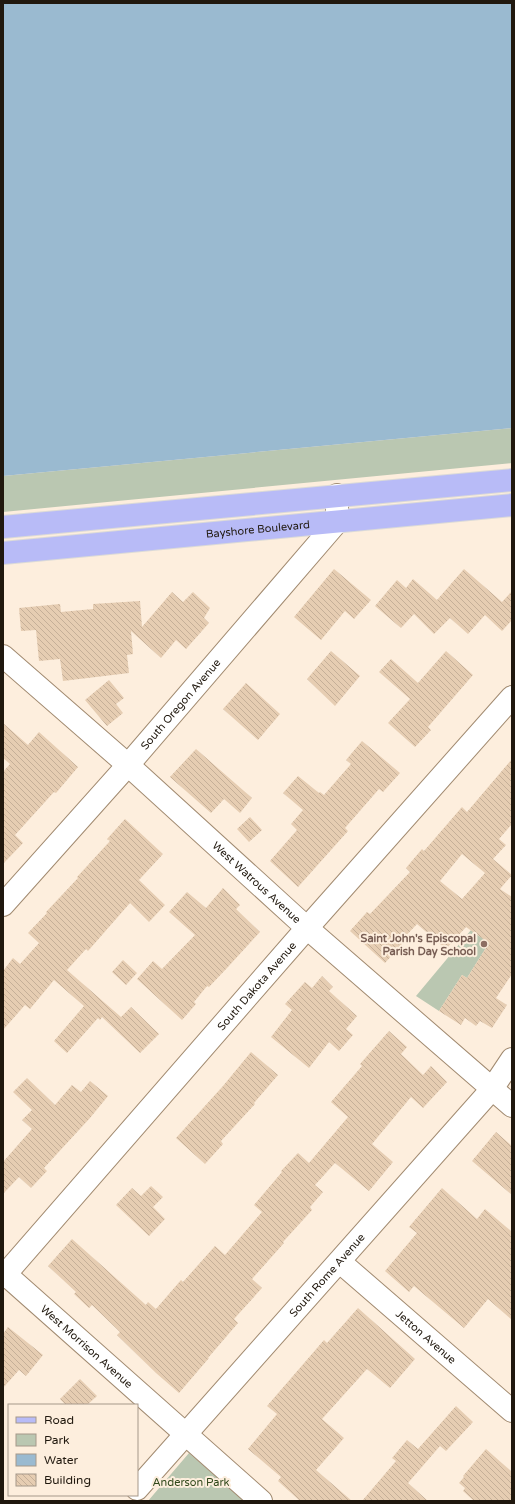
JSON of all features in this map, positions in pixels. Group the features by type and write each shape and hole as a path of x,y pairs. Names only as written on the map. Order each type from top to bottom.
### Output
{"main road":[{"path":"3,527 512,480"},
{"name":"Bayshore Boulevard","path":"3,553 512,505"}],"street":[{"path":"337,495 337,522"},
{"name":"South Oregon Avenue","path":"3,905 128,765 337,522"},
{"name":"West Watrous Avenue","path":"3,656 128,765 307,928 512,1106"},
{"name":"South Dakota Avenue","path":"4,1274 307,928 512,697"},
{"name":"South Rome Avenue","path":"138,1488 492,1089 512,1059"},
{"name":"Jetton Avenue","path":"340,1262 512,1411"},
{"name":"West Morrison Avenue","path":"4,1274 261,1501"}],"green space":[{"path":"512,428 512,463 3,512 3,476"},
{"path":"471,930 489,943 467,978 462,975 439,1011 416,996"},
{"name":"Anderson Park","path":"189,1453 244,1501 148,1501"}],"water":[{"path":"3,3 512,3 512,428 3,476"}],"building":[{"path":"334,569 371,600 354,619 345,611 321,640 294,617"},
{"path":"464,569 502,602 512,591 512,620 502,631 485,615 468,634 450,618 434,634 414,614 401,628 375,606 397,580 406,588 413,579 437,600"},
{"path":"172,592 183,602 193,592 210,608 204,618 209,623 186,649 176,640 161,658 131,631 133,654 127,655 129,673 63,681 60,659 39,661 36,630 21,631 19,608 60,604 61,612 93,609 93,604 140,601 142,627"},
{"path":"331,651 360,676 335,706 307,679"},
{"path":"446,651 473,675 428,727 431,730 415,747 388,723 410,699 379,672 391,659 418,683"},
{"path":"109,680 124,698 116,704 123,713 107,726 85,700"},
{"path":"246,683 280,714 258,740 223,709"},
{"path":"3,723 28,745 39,732 78,767 56,793 54,792 15,835 23,843 3,864 3,772 10,764 3,758"},
{"path":"362,741 400,773 383,792 379,789 345,828 348,831 298,887 270,861 297,830 291,824 303,810 283,793 298,776 319,793 320,792 324,795 351,764 346,760"},
{"path":"196,749 252,798 240,813 224,799 211,813 170,777"},
{"path":"512,759 512,824 499,839 506,845 493,859 512,875 500,889 512,897 512,974 496,998 507,1005 492,1028 480,1021 476,1026 465,1018 461,1025 439,1011 462,975 467,978 489,943 466,927 446,949 417,924 400,942 402,944 385,963 350,931 367,912 370,914 410,872 406,868 422,849 424,851 462,807 467,812","holes":["462,854 485,873 462,899 440,881"]},
{"path":"250,817 262,830 249,842 237,829"},
{"path":"125,819 163,854 139,880 165,905 149,922 130,903 88,951 86,949 67,970 121,1017 131,1007 159,1034 140,1053 102,1017 100,1020 98,1018 67,1053 54,1041 84,1006 54,980 30,1009 25,1005 3,1030 3,971 13,958 20,964 39,943 28,933 110,841 107,839"},
{"path":"223,888 240,905 236,909 260,932 209,987 207,986 194,1002 196,1004 182,1020 137,979 153,961 162,969 195,935 169,912 187,892 206,908"},
{"path":"123,960 137,973 126,985 112,972"},
{"path":"322,976 333,987 329,991 357,1016 346,1029 353,1035 339,1051 329,1042 309,1068 271,1037 292,1010 285,1004 305,982 312,988"},
{"path":"389,1031 407,1047 401,1054 423,1075 431,1066 447,1082 423,1108 411,1097 372,1144 393,1162 369,1191 335,1163 315,1185 323,1192 310,1207 312,1210 252,1279 262,1288 234,1319 238,1323 179,1393 117,1335 120,1332 92,1305 89,1308 74,1294 76,1292 48,1266 72,1239 146,1305 148,1302 156,1309 181,1280 183,1282 215,1246 225,1255 262,1212 254,1205 282,1172 281,1171 298,1153 309,1163 348,1117 331,1102 362,1066 360,1064"},
{"path":"251,1052 278,1075 254,1103 255,1104 221,1141 223,1144 205,1164 176,1138 223,1086"},
{"path":"27,1078 55,1105 72,1085 81,1092 90,1081 108,1096 44,1168 47,1171 31,1188 19,1177 3,1194 3,1162 32,1129 22,1120 32,1110 13,1092"},
{"path":"496,1132 512,1146 512,1195 472,1161"},
{"path":"151,1186 163,1197 153,1207 165,1219 149,1236 116,1205 132,1188 141,1196"},
{"path":"442,1188 477,1219 485,1209 512,1232 512,1320 488,1299 464,1328 414,1286 409,1292 385,1271 417,1233 409,1227"},
{"path":"358,1308 415,1359 390,1388 367,1369 322,1419 344,1438 316,1470 352,1501 300,1501 278,1481 281,1477 248,1449 277,1414 267,1406 324,1340 327,1343"},
{"path":"8,1327 43,1355 26,1376 19,1370 3,1388 3,1334"},
{"path":"80,1379 97,1396 88,1404 65,1404 60,1399"},
{"path":"456,1406 473,1422 446,1451 440,1446 408,1483 428,1501 362,1501 396,1461 392,1458 407,1440 418,1449"},
{"path":"486,1449 512,1472 512,1501 474,1501 463,1491 465,1488 459,1483 464,1477 463,1476"}],"place":[{"name":"Saint John's Episcopal Parish Day School","path":"484,944"}]}
